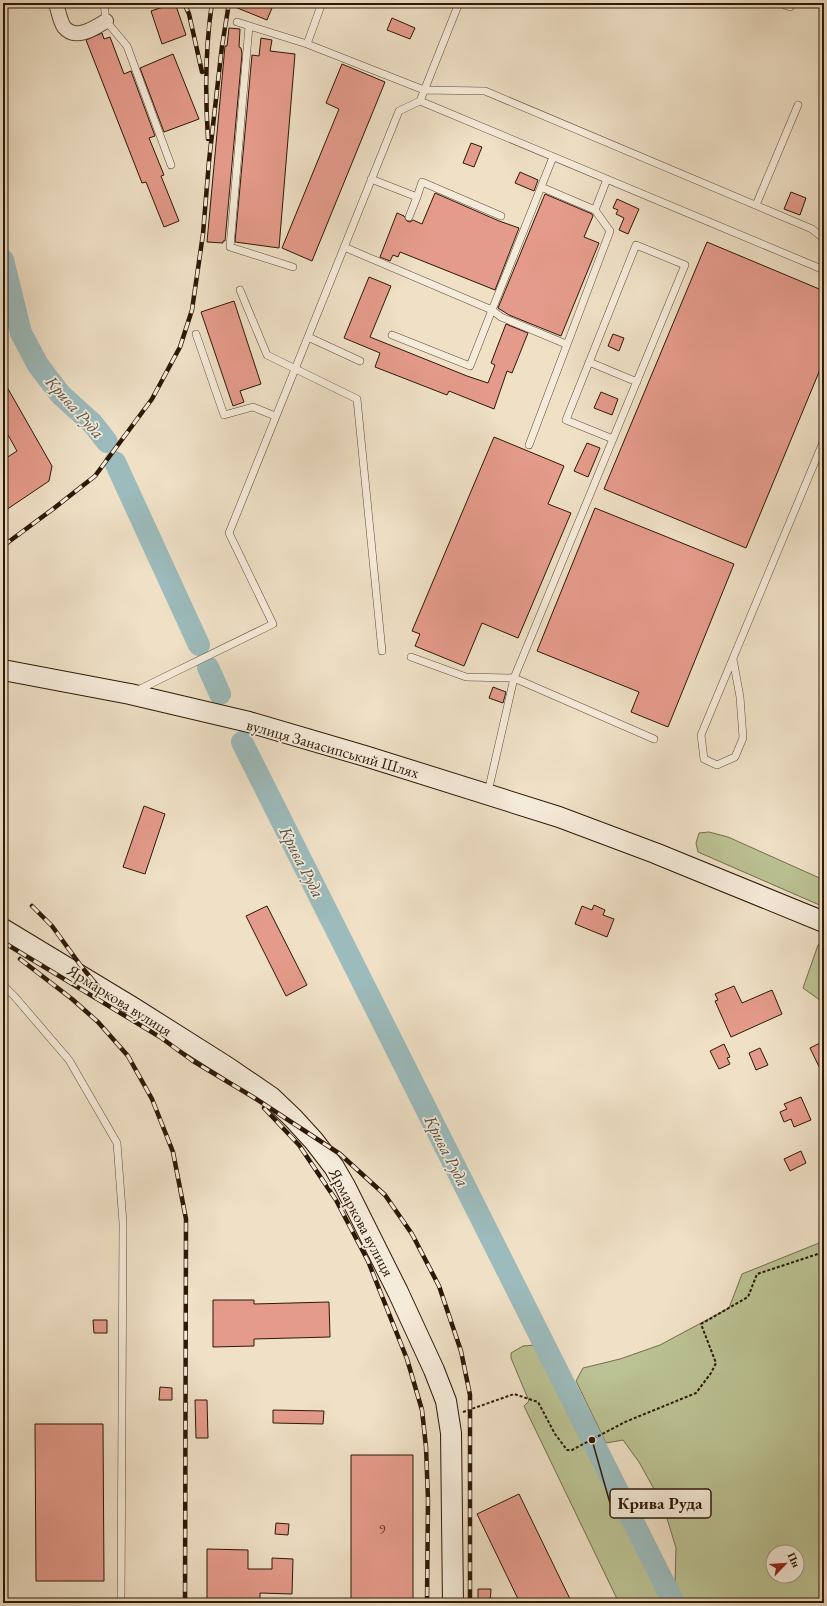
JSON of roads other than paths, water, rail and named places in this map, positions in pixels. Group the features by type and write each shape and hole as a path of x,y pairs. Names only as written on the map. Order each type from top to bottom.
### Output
{"street":[{"path":"56,3 64,26 72,33 86,32 106,21"},
{"name":"вулиця Занасипський Шлях","path":"3,670 130,694 249,722 310,739 559,817 655,853 824,922"},
{"name":"Ярмаркова вулиця","path":"3,929 132,1007 227,1067 271,1097 314,1141 334,1167 398,1292 434,1370 446,1401 451,1433 453,1603"}],"lane":[{"path":"104,3 106,21 127,46 171,166"},
{"path":"308,44 322,3"},
{"path":"130,694 273,624 229,533 399,111 420,101 459,3"},
{"path":"780,3 790,7 792,3"},
{"path":"237,22 308,44 424,90 486,92 812,229 824,239"},
{"path":"249,26 230,247 293,266"},
{"path":"420,101 824,270"},
{"path":"756,206 798,105"},
{"path":"392,335 470,366 553,157"},
{"path":"371,179 417,197"},
{"path":"595,210 607,179"},
{"path":"409,217 422,182 501,216"},
{"path":"529,445 610,230 595,210 541,187"},
{"path":"487,794 514,678 637,382 685,265 636,245 566,420 613,439"},
{"path":"344,247 492,310 501,317 566,344"},
{"path":"240,290 267,355 357,399 382,651"},
{"path":"196,334 224,415 253,407 275,416"},
{"path":"308,337 360,361"},
{"path":"589,362 637,382"},
{"path":"733,659 740,697 743,738 734,758 717,765 704,759 701,735 824,440"},
{"path":"411,657 466,677 514,678 654,739"},
{"path":"3,985 15,996 69,1060 116,1144 123,1223 121,1603"}],"waterway":[{"name":"Крива Руда","path":"3,260 21,333 38,365 60,394 93,424 107,442"},
{"name":"Крива Руда","path":"115,462 199,645"},
{"path":"208,667 220,694"},
{"name":"Крива Руда","path":"242,742 674,1603"}],"railway":[{"path":"184,3 189,14 202,72"},
{"path":"208,139 206,71 212,3"},
{"path":"3,546 95,476 152,399 180,347 192,310 203,234 209,161 222,46 229,3"},
{"path":"32,906 52,926 81,966 105,995 126,1011"},
{"path":"3,942 160,1037 193,1061 253,1097 340,1154 385,1195 412,1234 439,1286 461,1351 470,1395 470,1603"},
{"path":"20,959 72,999 98,1022 128,1056 152,1099 173,1152 186,1219 185,1603"},
{"path":"264,1108 299,1145 336,1200 368,1261 407,1359 422,1410 426,1447 428,1500 427,1603"}],"place":[{"name":"Крива Руда","path":"592,1440"}]}
